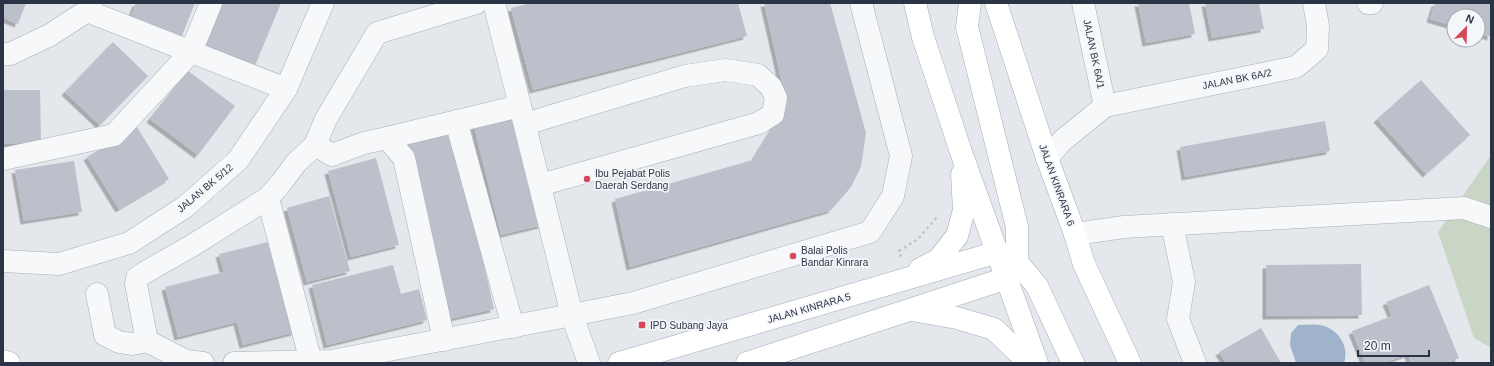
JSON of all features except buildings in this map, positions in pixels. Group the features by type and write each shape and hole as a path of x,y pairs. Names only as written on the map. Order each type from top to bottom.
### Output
{"main road":[{"path":"915,3 923,37 961,152 1007,264 1037,363"},
{"path":"746,363 909,310 1007,264 1017,227 967,27 970,3"},
{"name":"JALAN KINRARA 6","path":"996,3 1084,264 1130,363"},
{"path":"895,283 938,260 957,236 964,210 961,152"},
{"path":"1007,264 1037,286 1073,363"},
{"name":"JALAN KINRARA 5","path":"619,363 895,283 1007,264"},
{"path":"909,310 958,318 994,329 1029,363"},
{"path":"3,361 9,363"}],"street":[{"path":"3,159 114,135 191,52 211,3"},
{"name":"JALAN BK 5/12","path":"3,261 59,264 129,243 185,207 238,160 286,89 323,3"},
{"path":"147,341 136,284 137,278 268,198 296,163 315,145 326,119 377,33 476,3"},
{"path":"494,3 572,315 589,363"},
{"path":"234,363 331,361 633,303 870,232 893,196 902,156 861,3"},
{"name":"JALAN BK 6A/1","path":"1083,3 1105,106"},
{"name":"JALAN BK 6A/2","path":"1105,106 1296,67 1317,49 1318,26 1314,3"},
{"path":"3,54 10,54 50,35 89,7 191,52 286,89"},
{"path":"315,145 332,155 364,143 456,121 523,115 685,76 725,70 758,75 771,87 776,98 773,114 759,123 540,185"},
{"path":"1047,158 1062,140 1105,106"},
{"path":"456,121 513,327"},
{"path":"387,138 404,158 444,340"},
{"path":"268,198 311,362"},
{"path":"1075,234 1124,227 1464,208 1491,217"},
{"path":"1172,224 1184,282 1178,320 1195,363"},
{"path":"97,294 105,335 119,342 132,344 147,341 186,361 203,363"}],"path":[{"path":"899,251 918,239 938,216"}],"green space":[{"path":"1491,155 1491,348 1474,338 1438,232"}],"water":[{"path":"1298,325 1320,325 1337,334 1344,345 1344,363 1296,363 1290,345 1291,333"}],"place":[{"name":"Ibu Pejabat Polis Daerah Serdang","path":"587,179"},
{"name":"Balai Polis Bandar Kinrara","path":"793,256"},
{"name":"IPD Subang Jaya","path":"642,325"}]}
